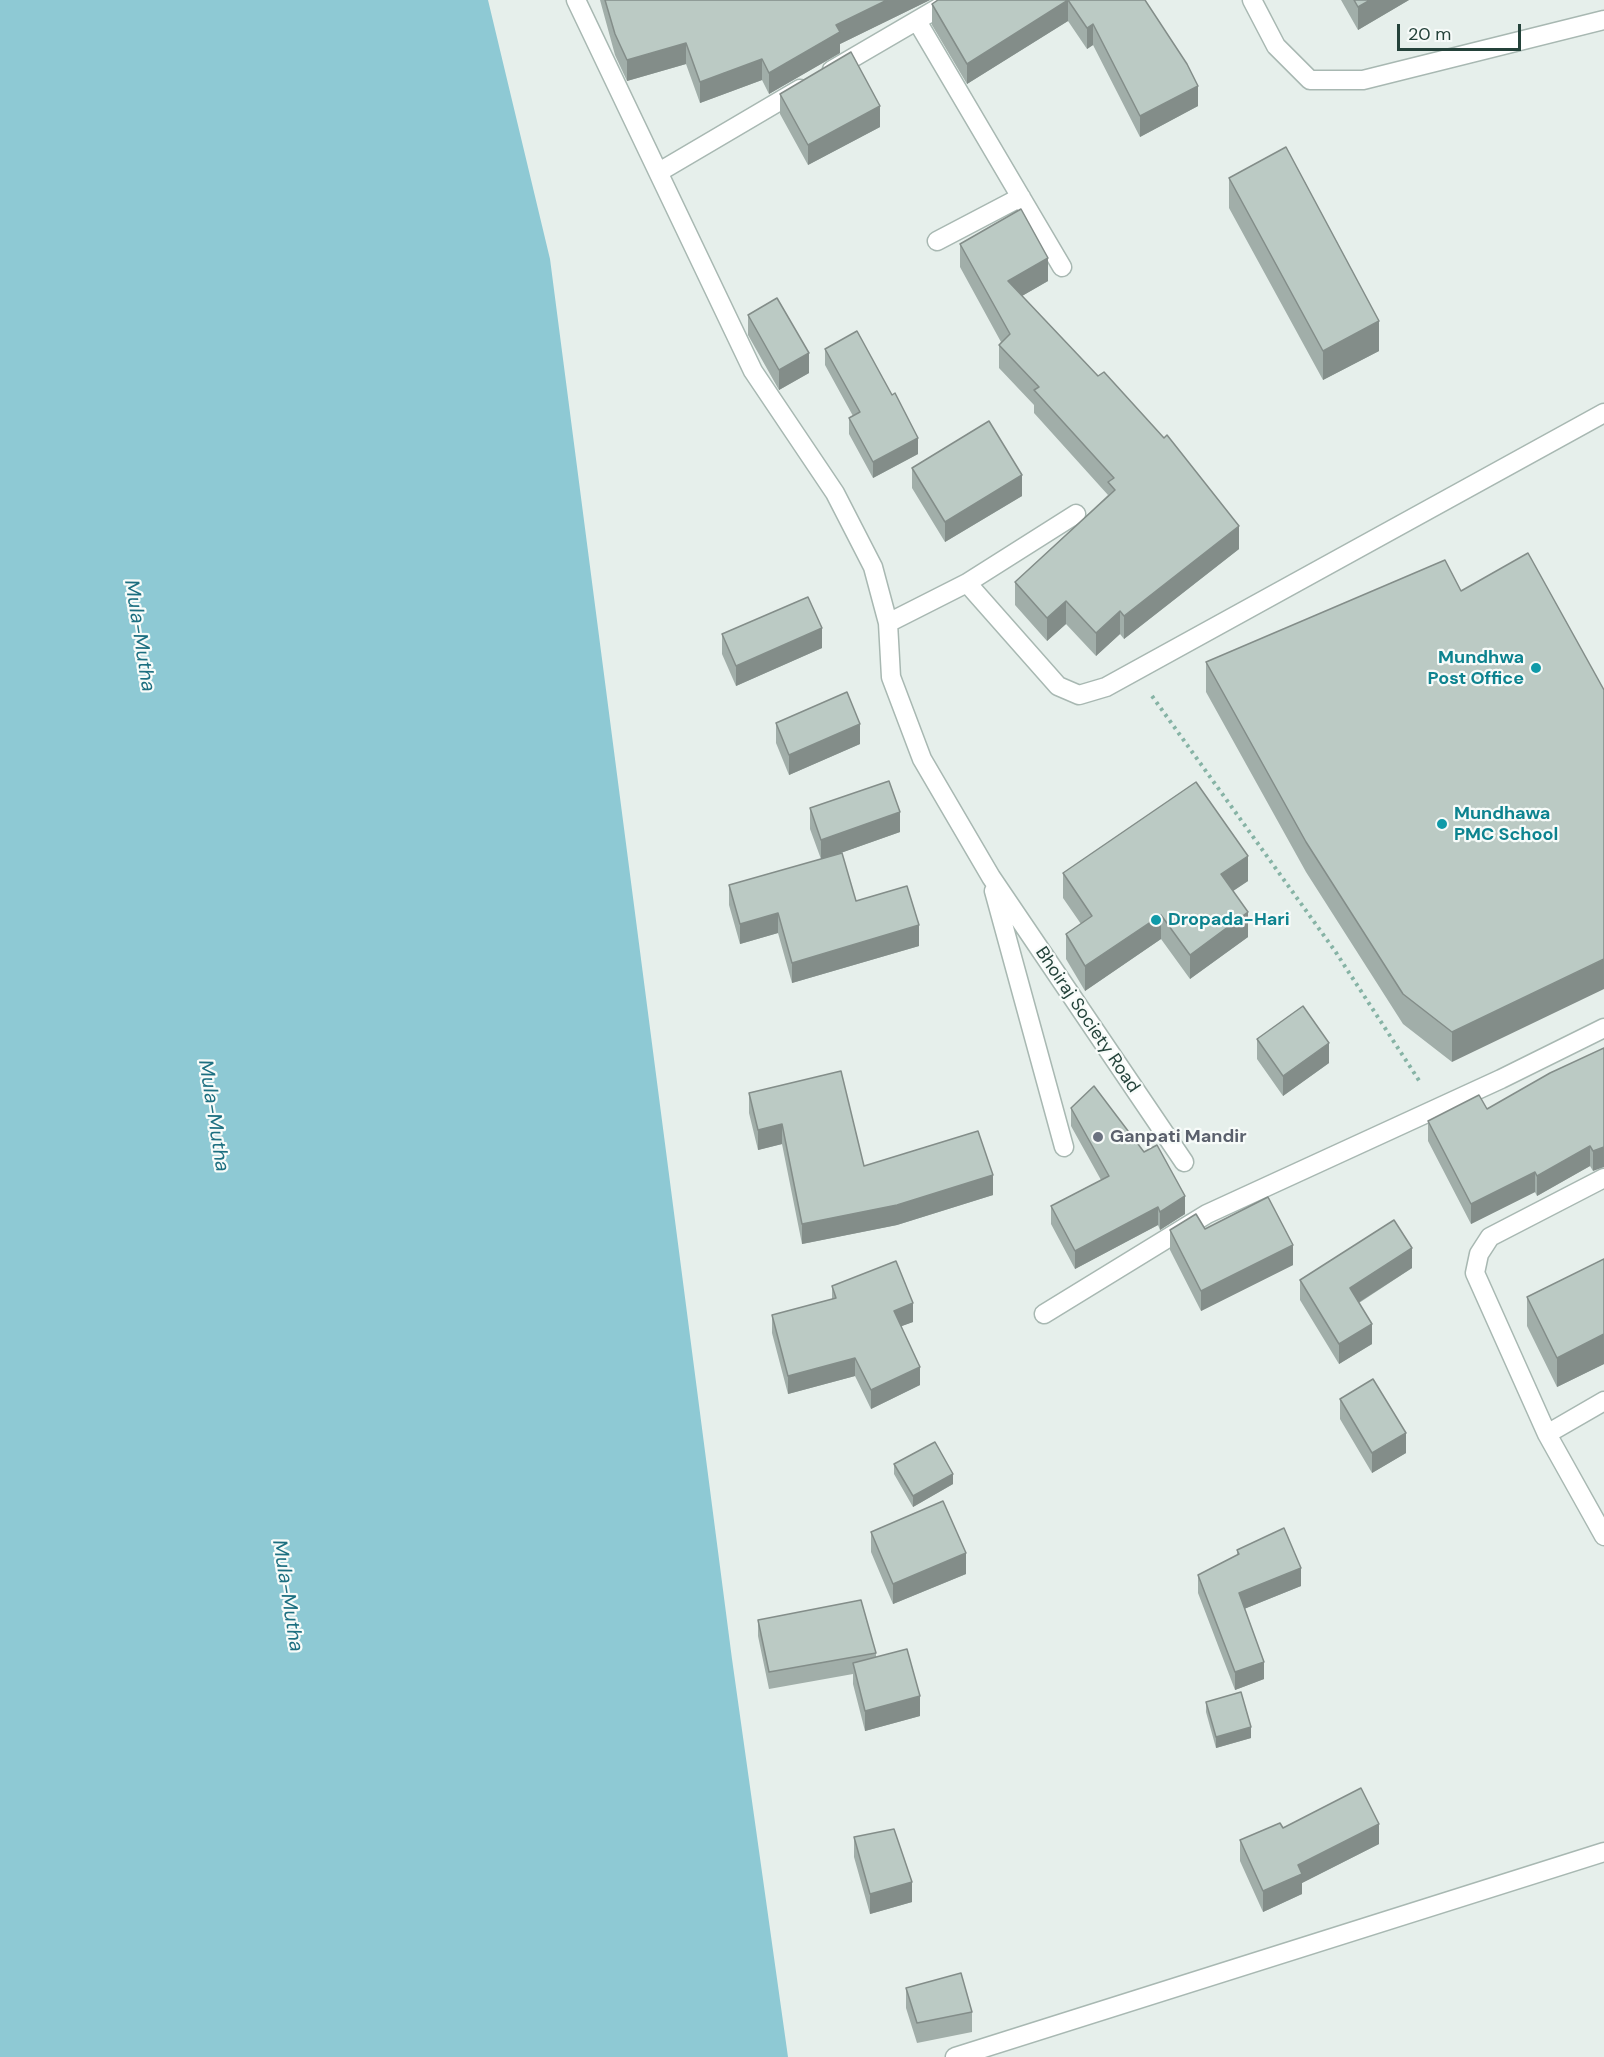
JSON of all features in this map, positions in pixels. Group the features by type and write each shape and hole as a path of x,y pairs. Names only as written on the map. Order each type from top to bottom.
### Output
{"street":[{"name":"Bhoiraj Society Road","path":"576,0 753,370 835,493 868,557 888,623 891,677 922,759 991,877 1184,1162"},
{"path":"658,172 952,0"},
{"path":"1252,0 1276,46 1310,80 1363,80 1604,20"},
{"path":"917,21 1062,267"},
{"path":"937,241 1021,197"},
{"path":"967,583 1058,686 1079,695 1106,687 1604,413"},
{"path":"888,623 967,583 1076,514"},
{"name":"Bhoiraj Society Road","path":"991,877 1064,1147"},
{"path":"1044,1314 1207,1214 1604,1028"},
{"path":"1604,1178 1490,1238 1479,1254 1474,1273 1547,1434 1604,1536"},
{"path":"1547,1434 1604,1401"},
{"path":"955,2057 1604,1852"}],"path":[{"path":"1134,671 1335,951 1437,1108"}],"water":[{"name":"Mula-Mutha","path":"0,0 488,0 550,259 732,1659 788,2057 0,2057"}],"building":[{"path":"605,0 887,0 836,25 840,32 769,73 762,59 700,82 686,43 627,60 615,34"},
{"path":"938,0 1068,0 967,64 932,4"},
{"path":"1068,0 1145,0 1187,64 1198,86 1140,116 1093,24 1087,28"},
{"path":"1354,0 1370,0 1358,7"},
{"path":"851,52 880,106 808,145 780,94"},
{"path":"1286,147 1379,321 1323,351 1229,178"},
{"path":"1021,209 1048,258 1008,281 1098,376 1104,372 1164,438 1167,435 1239,526 1124,616 1120,611 1096,633 1066,601 1047,618 1015,582 1115,490 1108,482 1114,478 1034,390 1039,387 999,345 1010,334 960,244"},
{"path":"777,298 809,353 779,370 748,315"},
{"path":"857,331 892,395 895,393 918,438 873,462 849,418 860,412 825,349"},
{"path":"989,421 1022,475 945,522 912,468"},
{"name":"Mundhawa PMC School","path":"1528,553 1604,690 1604,959 1452,1032 1403,994 1306,842 1206,662 1445,560 1461,591"},
{"path":"808,597 822,628 736,666 722,634"},
{"path":"847,692 860,724 789,755 776,723"},
{"path":"889,781 900,812 821,840 810,808"},
{"path":"1196,782 1248,856 1221,874 1248,912 1190,955 1161,915 1085,966 1066,934 1092,916 1063,873"},
{"path":"842,853 856,901 907,886 919,925 792,963 778,913 740,924 729,885"},
{"path":"1303,1006 1329,1043 1283,1076 1257,1039"},
{"path":"1604,1048 1604,1147 1593,1151 1590,1146 1537,1176 1535,1172 1471,1204 1428,1121 1479,1095 1487,1109 1550,1073"},
{"path":"841,1071 864,1166 978,1131 993,1175 897,1205 802,1224 782,1124 758,1130 749,1093"},
{"path":"1094,1086 1144,1152 1157,1145 1185,1196 1160,1212 1158,1207 1075,1251 1051,1206 1109,1176 1071,1108"},
{"path":"1268,1197 1293,1245 1201,1291 1170,1230 1196,1214 1205,1229"},
{"path":"1394,1220 1412,1248 1350,1288 1372,1324 1339,1344 1300,1280"},
{"path":"1604,1259 1604,1334 1557,1358 1527,1297"},
{"path":"896,1261 913,1303 894,1311 920,1367 871,1390 855,1358 788,1376 772,1315 836,1298 832,1286"},
{"path":"1373,1379 1406,1433 1372,1453 1340,1399"},
{"path":"935,1442 953,1474 913,1496 894,1464"},
{"path":"943,1501 966,1553 893,1584 871,1532"},
{"path":"1284,1528 1301,1568 1239,1593 1264,1662 1235,1672 1198,1575 1239,1554 1237,1550"},
{"path":"861,1600 876,1653 769,1672 758,1620"},
{"path":"907,1649 920,1696 865,1711 853,1663"},
{"path":"1241,1692 1251,1727 1216,1737 1206,1702"},
{"path":"1361,1788 1379,1824 1298,1865 1302,1874 1263,1891 1240,1840 1280,1823 1283,1828"},
{"path":"894,1829 912,1882 870,1894 854,1837"},
{"path":"961,1973 972,2012 917,2023 906,1988"}],"place":[{"name":"Mundhwa Post Office","path":"1536,668"},
{"name":"Mundhawa PMC School","path":"1442,824"},
{"name":"Dropada-Hari","path":"1156,920"},
{"name":"Ganpati Mandir","path":"1098,1137"}]}
